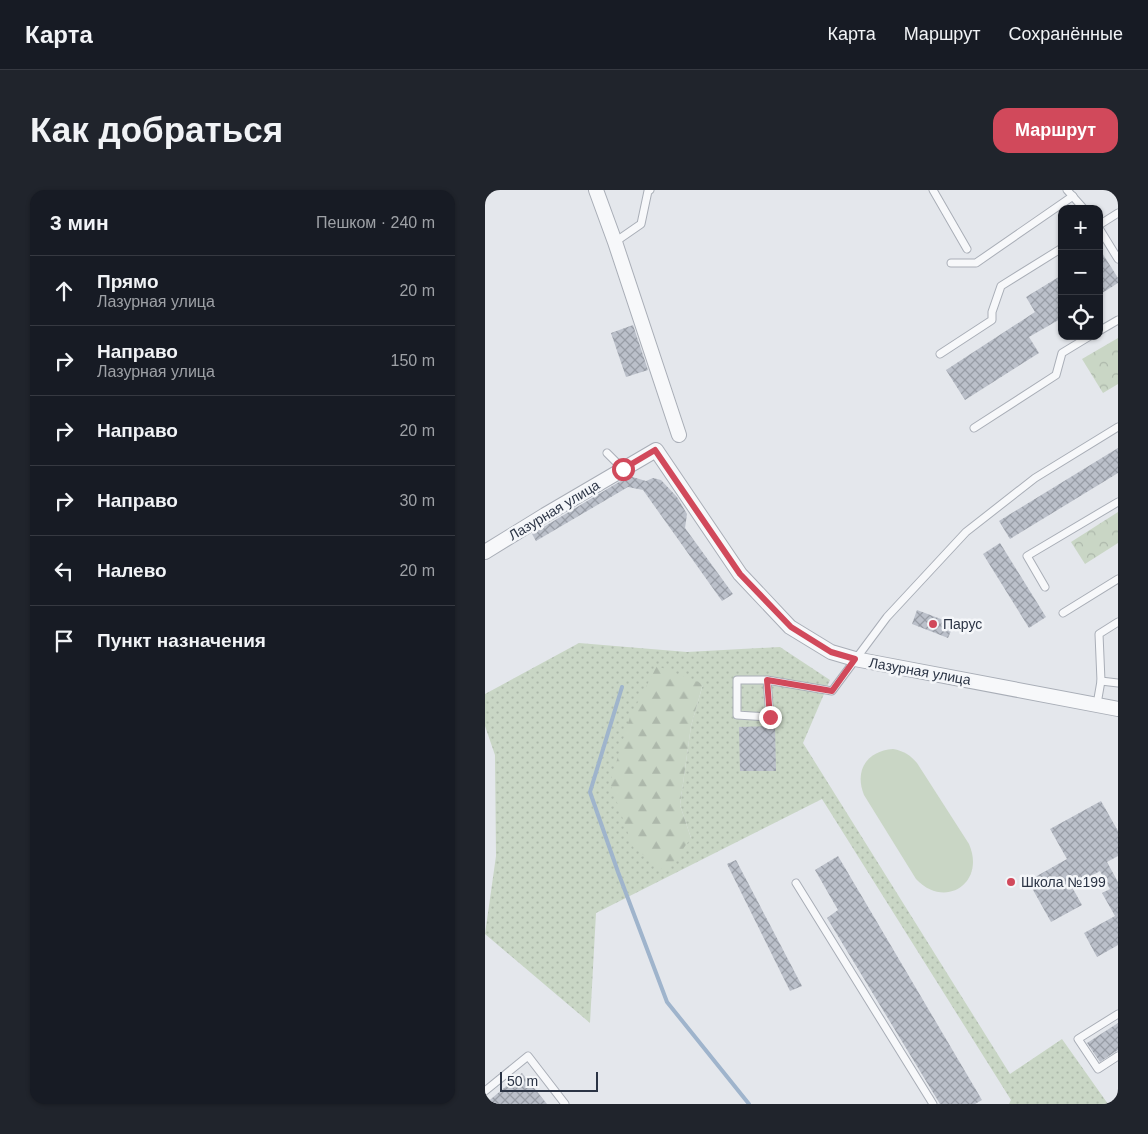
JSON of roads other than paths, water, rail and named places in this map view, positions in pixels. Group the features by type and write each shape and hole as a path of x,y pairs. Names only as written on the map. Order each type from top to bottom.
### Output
{"street":[{"path":"596,190 679,435"},
{"name":"Лазурная улица","path":"485,552 655,450 740,574 791,627 831,652 855,659 1118,708"}],"lane":[{"path":"615,242 641,224 648,191 650,190"},
{"path":"933,190 967,249"},
{"path":"1067,190 1081,205"},
{"path":"951,263 976,263 1073,196"},
{"path":"1103,223 1118,213"},
{"path":"1103,233 1118,259"},
{"path":"940,354 992,320 992,312 1001,286 1059,250"},
{"path":"1103,329 1118,320"},
{"path":"974,428 1056,375 1062,353 1083,340"},
{"path":"767,680 770,717 737,715 737,680 767,680 832,691 887,617 966,532 1035,478 1118,427"},
{"path":"607,453 623,469"},
{"path":"1045,588 1027,556 1118,502"},
{"path":"1063,613 1118,579"},
{"path":"1097,704 1101,680 1099,634 1118,622"},
{"path":"1101,680 1118,683"},
{"path":"796,883 933,1104"},
{"path":"1118,1014 1078,1039 1099,1069 1118,1056"},
{"path":"485,1091 528,1056 565,1104"}],"waterway":[{"path":"622,687 590,792 667,1002 749,1104"}],"place":[{"name":"Парус","path":"933,624"},
{"name":"Школа №199","path":"1011,882"}]}
